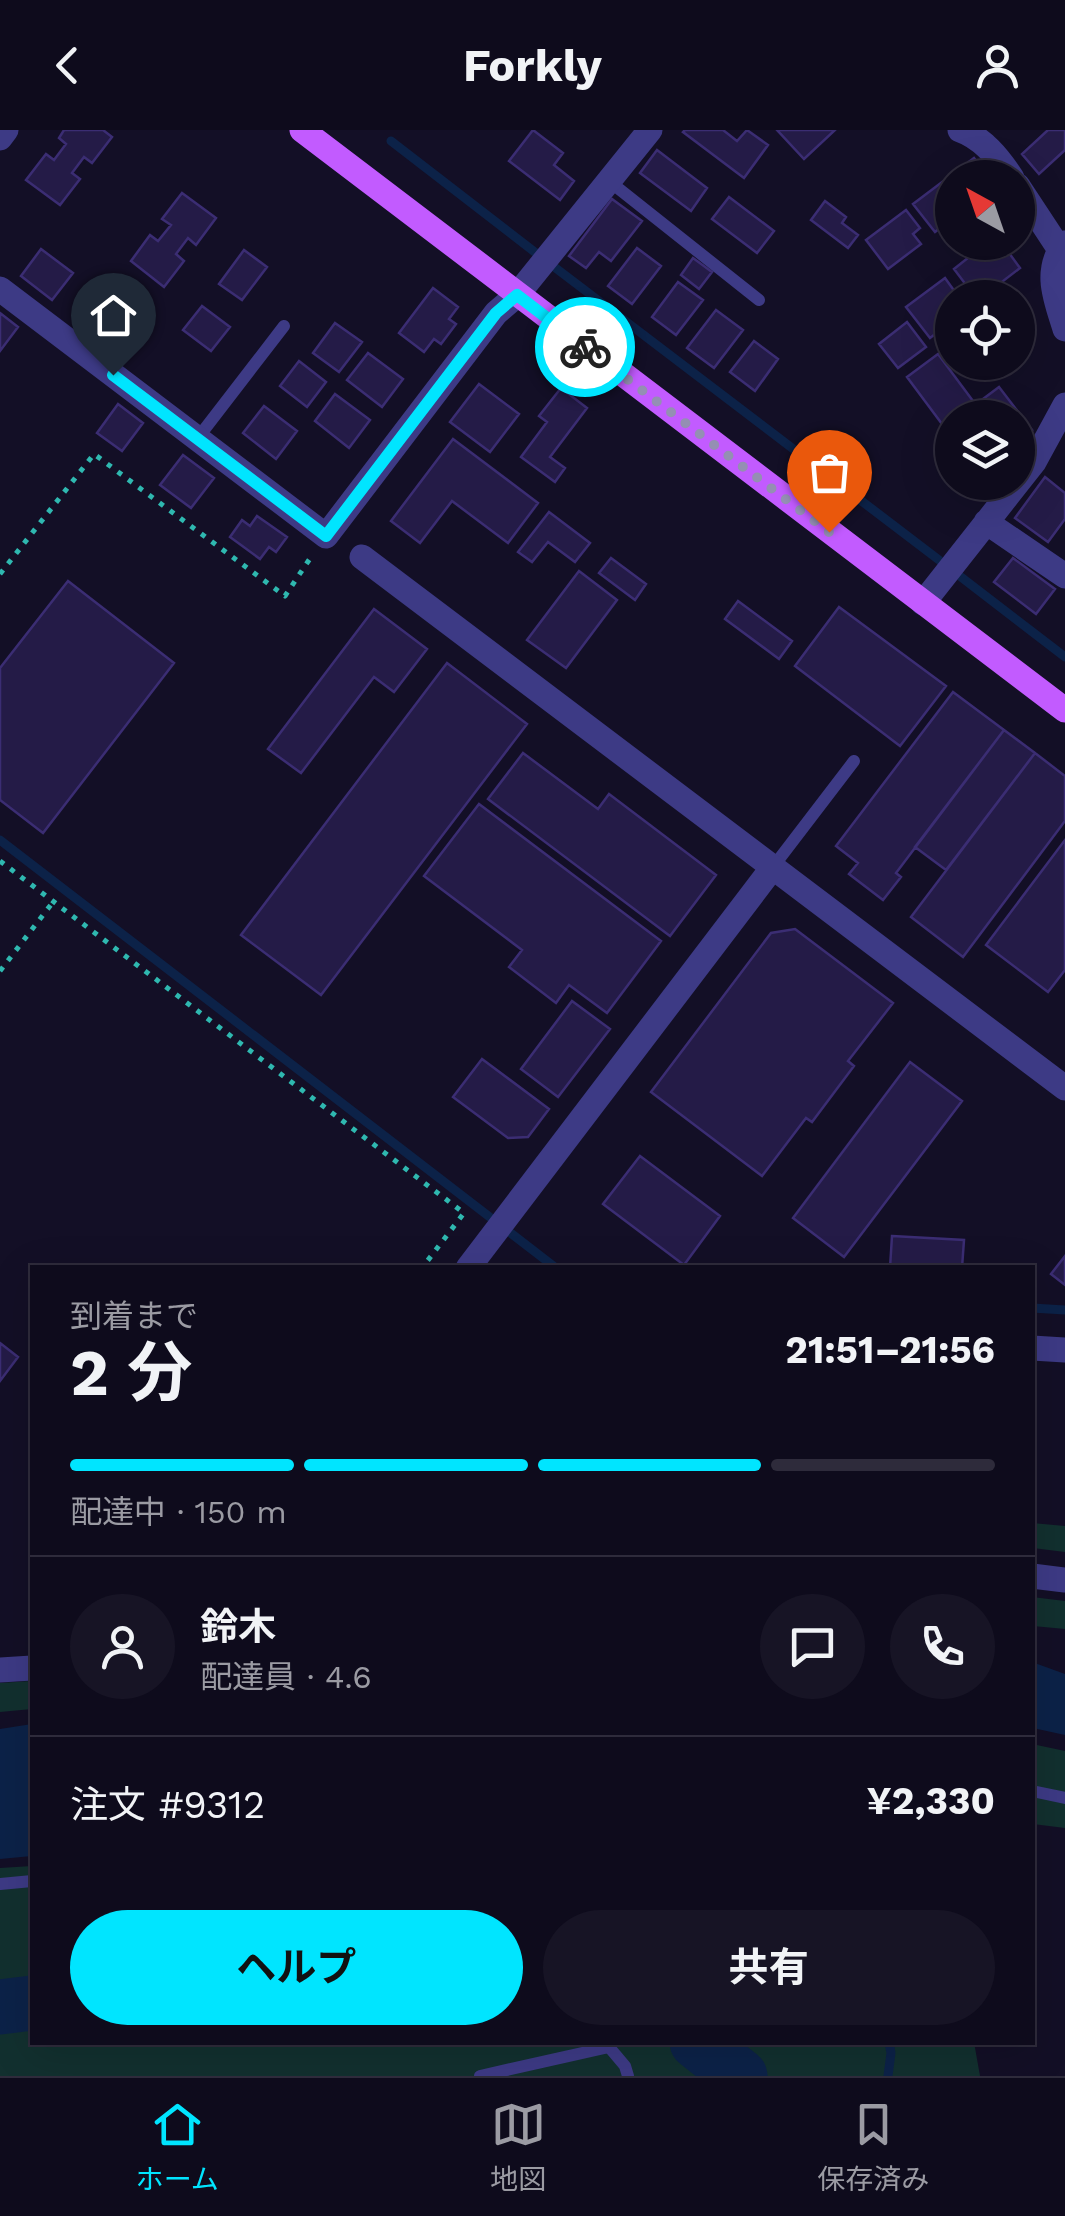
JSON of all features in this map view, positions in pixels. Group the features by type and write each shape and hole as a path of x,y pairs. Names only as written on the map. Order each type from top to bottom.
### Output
{"main road":[{"path":"302,130 1065,710"}],"street":[{"path":"0,138 6,130"},
{"path":"0,289 326,536 496,313 517,295 650,130"},
{"path":"960,130 971,134 1001,160"},
{"path":"1035,210 1062,247 1051,284 1065,330"},
{"path":"923,603 1034,462 1065,405"},
{"path":"986,522 1065,576"},
{"path":"362,557 1065,1088"},
{"path":"470,1265 773,868"},
{"path":"1035,1348 1065,1350"},
{"path":"1035,1576 1065,1580"},
{"path":"0,1670 30,1668"}],"lane":[{"path":"609,182 759,300"},
{"path":"198,439 284,326"},
{"path":"773,868 854,762"},
{"path":"1035,1792 1065,1798"},
{"path":"0,1884 30,1881"},
{"path":"480,2076 609,2047 628,2076"}],"path":[{"path":"0,574 94,454 285,596 326,536"},
{"path":"0,861 464,1213 424,1265"},
{"path":"0,971 53,902"}],"green space":[{"path":"1035,1523 1065,1526 1065,1552 1035,1548"},
{"path":"1035,1597 1065,1601 1065,1629 1035,1626"},
{"path":"30,1681 30,1709 0,1712 0,1683"},
{"path":"1035,1745 1065,1751 1065,1828 1035,1824"},
{"path":"30,1866 30,2045 975,2045 980,2076 0,2076 0,1868"}],"water":[{"path":"1035,1663 1065,1674 1065,1735 1035,1728"},
{"path":"30,1724 30,1856 0,1859 0,1729"}],"building":[{"path":"64,130 103,130 112,137 92,163 84,157 72,173 80,179 60,205 26,180 46,154 54,160 66,144 59,138"},
{"path":"533,130 563,153 554,165 574,181 560,200 509,161"},
{"path":"685,130 723,130 737,141 747,130 768,145 744,178"},
{"path":"777,130 835,130 804,159"},
{"path":"1048,130 1065,130 1065,150 1039,174 1035,160 1027,160 1022,154"},
{"path":"657,150 707,188 691,211 640,173"},
{"path":"935,187 935,232 913,204"},
{"path":"182,193 216,218 196,245 188,238 176,254 184,261 164,287 131,261 150,235 158,241 171,225 162,219"},
{"path":"729,197 774,231 757,253 712,219"},
{"path":"612,199 642,221 611,261 599,252 586,268 569,256"},
{"path":"825,201 846,217 842,223 858,235 848,248 811,220"},
{"path":"906,210 920,228 913,234 921,244 888,269 866,240"},
{"path":"637,248 661,266 632,304 608,286"},
{"path":"41,249 73,273 52,300 21,276"},
{"path":"244,250 267,267 242,300 219,284"},
{"path":"693,258 712,272 699,289 681,275"},
{"path":"965,260 1014,260 1020,268 1004,280 962,280 954,269"},
{"path":"678,282 703,300 676,335 652,317"},
{"path":"935,285 935,334 930,338 906,307"},
{"path":"433,288 458,307 449,319 456,324 441,344 434,339 424,352 399,333"},
{"path":"202,306 230,327 211,351 183,330"},
{"path":"716,310 743,330 714,368 687,348"},
{"path":"0,313 18,327 0,351"},
{"path":"907,322 926,347 898,368 879,344"},
{"path":"335,323 362,342 339,372 313,353"},
{"path":"754,341 778,359 755,391 730,372"},
{"path":"368,353 403,379 382,407 347,380"},
{"path":"935,356 935,380 957,380 972,400 935,400 935,415 907,377"},
{"path":"299,361 326,382 307,407 280,386"},
{"path":"479,384 519,414 490,452 450,422"},
{"path":"999,387 1009,400 984,400"},
{"path":"561,388 587,408 550,457 565,468 555,482 521,457 547,422 539,416"},
{"path":"335,394 370,420 349,448 315,421"},
{"path":"118,404 143,423 122,451 97,433"},
{"path":"264,406 297,431 276,459 243,433"},
{"path":"453,439 538,503 508,543 452,501 420,543 391,521"},
{"path":"183,455 214,478 191,508 160,485"},
{"path":"1045,477 1065,493 1065,519 1048,542 1015,518 1028,500 1035,500 1035,491"},
{"path":"549,512 590,543 575,562 548,542 532,562 518,552"},
{"path":"257,516 287,537 276,552 269,547 260,559 230,537 242,520 250,526"},
{"path":"611,558 646,584 635,600 599,573"},
{"path":"1013,558 1055,589 1036,614 994,582"},
{"path":"579,571 617,600 566,668 527,640"},
{"path":"68,581 174,663 43,833 0,800 0,668"},
{"path":"738,601 792,641 779,659 725,619"},
{"path":"839,607 946,686 900,746 795,666"},
{"path":"374,609 427,649 394,692 374,677 301,773 268,749"},
{"path":"447,663 527,724 321,995 241,935"},
{"path":"953,692 1004,730 896,873 901,877 883,900 849,874 858,863 836,846"},
{"path":"1004,730 1035,753 946,870 915,847"},
{"path":"523,753 598,809 609,794 716,875 670,936 488,799"},
{"path":"1035,753 1065,776 1065,821 963,957 911,917"},
{"path":"479,804 661,941 607,1013 569,985 556,1003 509,967 522,950 424,876"},
{"path":"1065,840 1065,970 1048,992 986,945"},
{"path":"795,929 893,1003 848,1061 854,1066 812,1122 806,1118 762,1176 651,1092 771,933"},
{"path":"572,1001 610,1029 558,1097 521,1069"},
{"path":"482,1059 549,1109 528,1137 508,1138 453,1097"},
{"path":"910,1062 962,1101 844,1257 793,1218"},
{"path":"640,1156 720,1216 684,1265 603,1204"},
{"path":"892,1236 964,1240 962,1265 890,1265"},
{"path":"1065,1256 1065,1285 1051,1274"},
{"path":"0,1343 18,1357 0,1381"}],"waterway":[{"path":"391,141 536,253"},
{"path":"553,266 939,560"},
{"path":"961,577 1065,657"},
{"path":"0,840 552,1265"},
{"path":"1035,1308 1065,1310"},
{"path":"0,2007 30,2003"},
{"path":"701,2045 740,2076"},
{"path":"888,2076 890,2045"}],"way so far":[{"path":"585,347 829,532"}],"route":[{"path":"113,375 326,536 496,313 517,295 585,347"}]}
